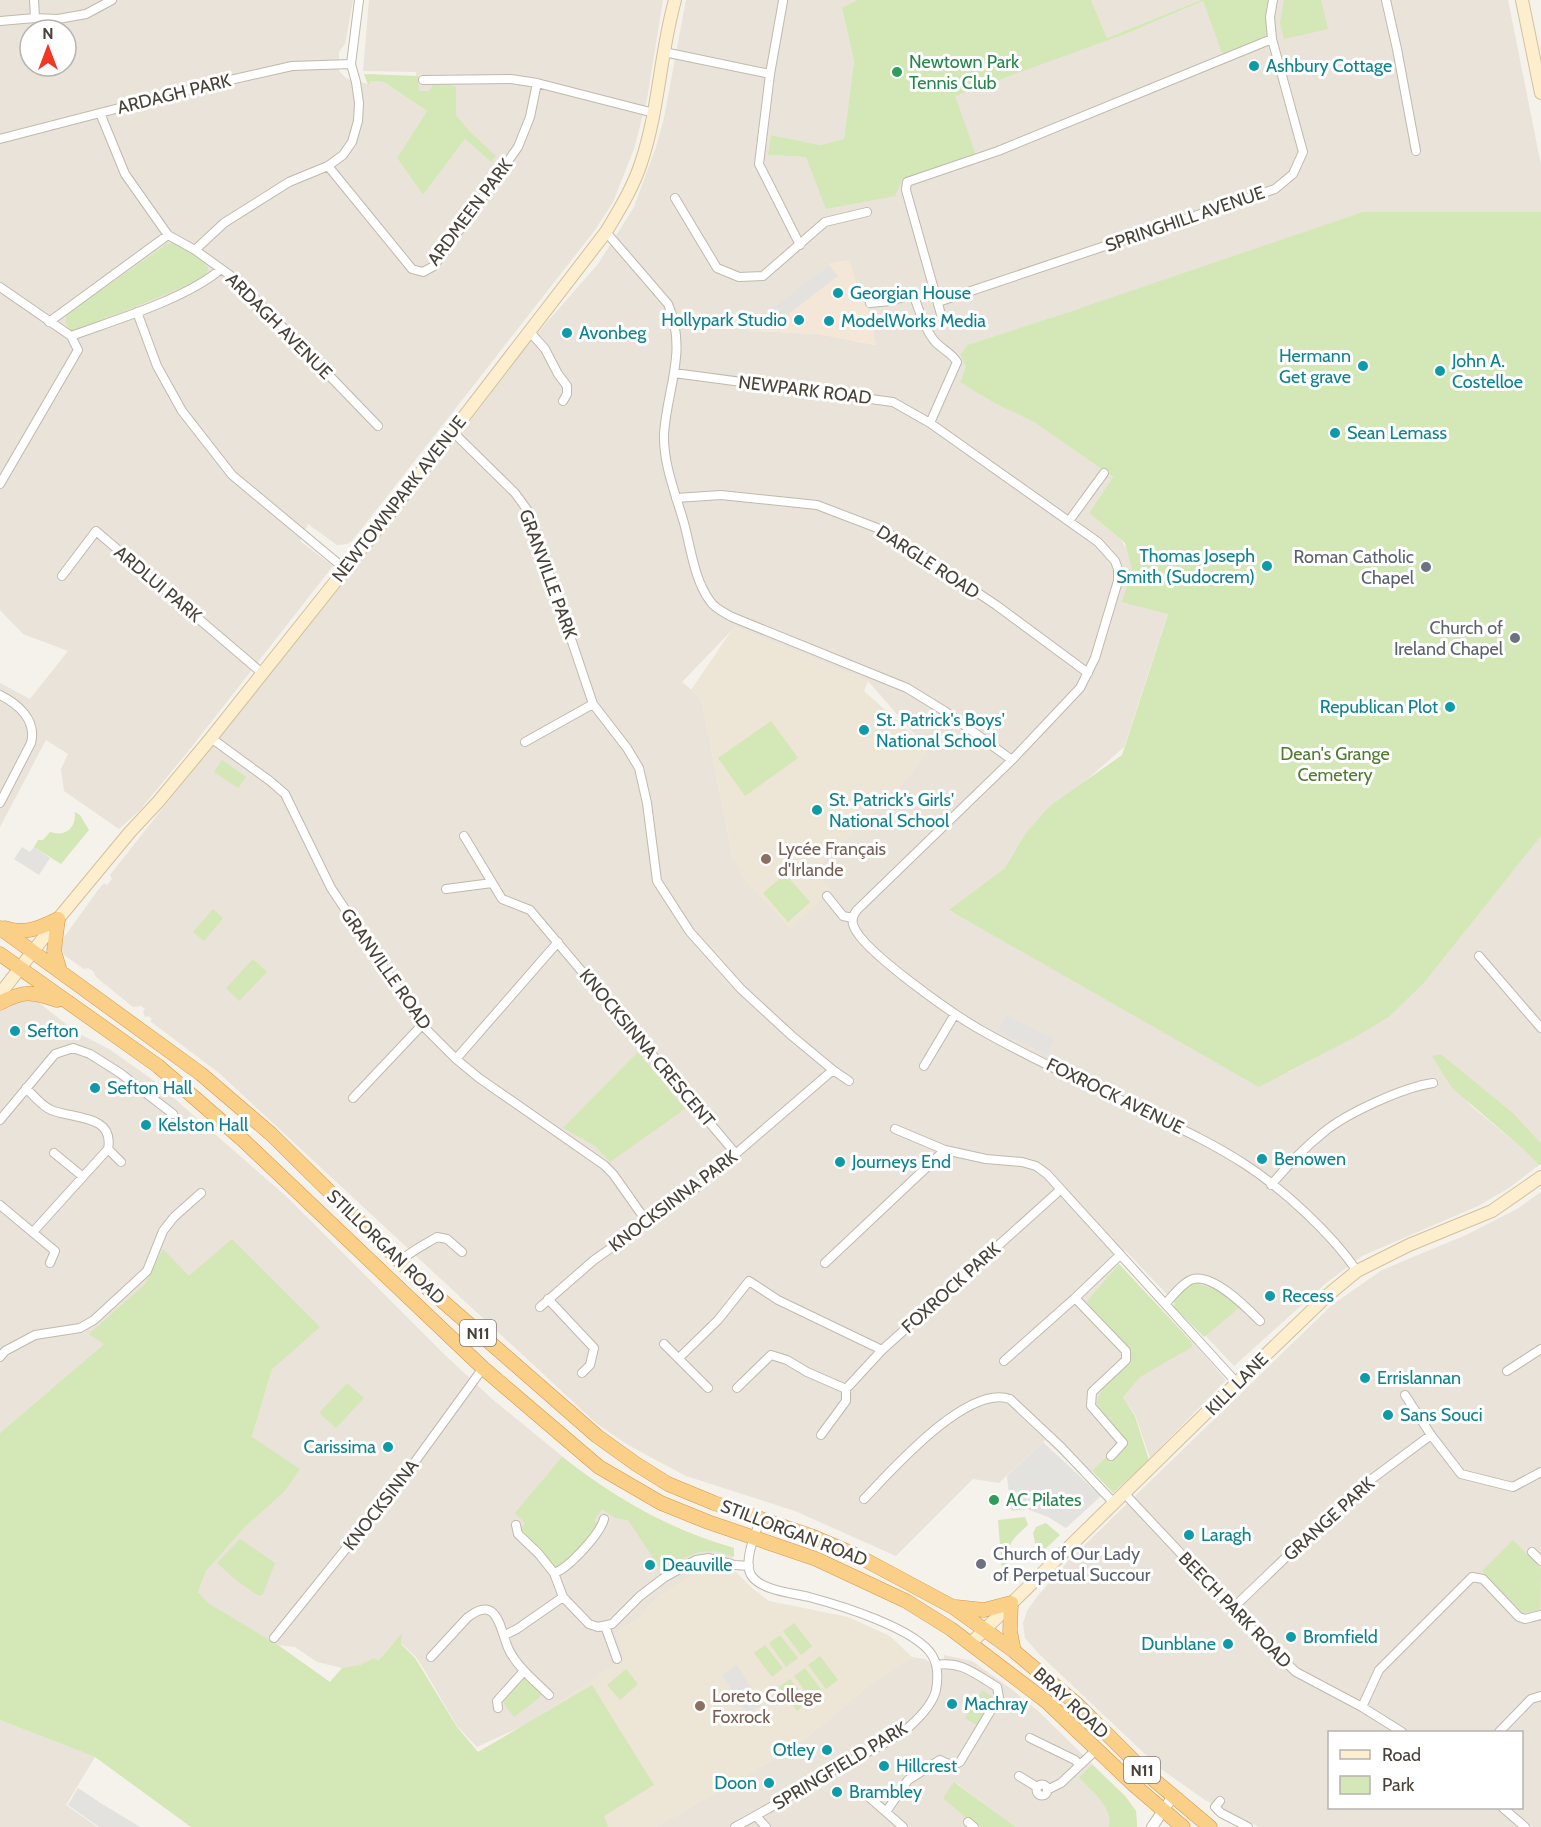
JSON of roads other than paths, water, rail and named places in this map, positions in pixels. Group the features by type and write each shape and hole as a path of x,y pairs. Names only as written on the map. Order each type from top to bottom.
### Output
{"highway":[{"name":"N11","path":"0,927 26,931 41,928 58,919"},
{"path":"58,919 54,951 60,971"},
{"name":"STILLORGAN ROAD","path":"0,927 144,1031 218,1089 271,1134 399,1262 564,1408 597,1436 636,1464 668,1484 874,1563 953,1607 984,1629"},
{"name":"STILLORGAN ROAD","path":"0,954 158,1066 303,1196 483,1368 599,1467 661,1503 816,1559 906,1601 982,1652"},
{"name":"N11","path":"0,1003 18,994 34,992 70,1005"},
{"path":"953,1607 984,1610 1011,1603 1010,1631 1014,1652"},
{"name":"BRAY ROAD","path":"984,1629 1079,1706 1124,1753 1210,1827"},
{"name":"BRAY ROAD","path":"982,1652 1047,1702 1183,1827"}],"main road":[{"name":"NEWTOWNPARK AVENUE","path":"0,994 58,919 211,738 453,432 606,232 628,195 641,164 654,113 675,0"},
{"path":"1522,0 1541,93"},
{"name":"KILL LANE","path":"970,1644 1329,1294 1357,1271 1409,1245 1492,1211 1541,1177"}],"street":[{"path":"34,0 35,18"},
{"path":"64,18 86,14 112,0"},
{"path":"195,250 224,223 289,182 328,166 343,155 352,142 358,121 359,103 351,64 359,0"},
{"name":"SPRINGHILL AVENUE","path":"939,302 1275,189 1293,174 1303,152 1272,39 1269,17 1273,0"},
{"path":"1386,0 1416,151"},
{"path":"783,1 770,74 759,164 800,245"},
{"path":"0,21 18,19"},
{"path":"942,318 906,190 907,182 998,151 1272,39"},
{"path":"664,52 770,74"},
{"name":"ARDAGH PARK","path":"0,139 208,85 292,66 351,64"},
{"path":"423,80 511,80 537,83 654,113"},
{"name":"ARDMEEN PARK","path":"328,166 412,269 423,272 434,266 518,147 530,117 537,83"},
{"name":"ARDAGH AVENUE","path":"100,113 125,174 168,235 195,250 238,281 378,426"},
{"path":"675,198 717,268 739,277 762,276 825,222 867,212"},
{"path":"606,232 668,304 676,328 674,373 664,435 666,455 699,581 711,603 732,617 907,688 946,712 1012,760"},
{"path":"49,322 168,235"},
{"path":"71,336 137,312 207,281 221,269"},
{"path":"0,287 71,336 78,350 0,484"},
{"path":"870,303 891,301 913,294 931,337 954,356 957,362 930,423"},
{"path":"137,312 157,366 182,411 232,475 345,568"},
{"path":"530,332 545,349 567,386 564,401"},
{"name":"NEWPARK ROAD","path":"674,373 893,402 930,423 1098,542 1115,561 1118,581 1088,673"},
{"name":"GRANVILLE PARK","path":"453,432 515,493 528,511 593,705 627,748 639,768 647,803 657,881 690,932 741,989 792,1036 832,1070 849,1081"},
{"path":"1068,521 1104,473"},
{"name":"DARGLE ROAD","path":"676,498 721,495 817,505 885,531 996,605 1088,673"},
{"name":"ARDLUI PARK","path":"63,576 96,531 262,673"},
{"path":"827,896 843,916 853,918 857,910 1058,713 1080,688 1088,673"},
{"path":"0,695 16,703 26,712 33,736 32,743 0,803"},
{"path":"525,742 593,705"},
{"name":"GRANVILLE ROAD","path":"211,738 285,794 331,888 422,1025 456,1059 513,1103 604,1165 613,1174 646,1222"},
{"path":"446,889 492,882 464,836"},
{"name":"KNOCKSINNA CRESCENT","path":"492,882 502,899 530,910 736,1154"},
{"name":"FOXROCK AVENUE","path":"853,918 855,929 892,968 955,1014 981,1030 1207,1142 1247,1166 1311,1218 1357,1271"},
{"path":"456,1059 558,942"},
{"path":"1479,956 1541,1028"},
{"path":"924,1066 955,1014"},
{"path":"353,1098 422,1025"},
{"path":"0,1120 55,1054 73,1048 90,1054 120,1073 173,1114"},
{"name":"KNOCKSINNA PARK","path":"540,1307 594,1260 687,1194 832,1070"},
{"path":"1271,1185 1299,1154 1325,1131 1385,1098 1416,1086 1433,1083"},
{"path":"26,1088 50,1109 87,1118 101,1126 107,1131 110,1141 108,1149 33,1232"},
{"path":"894,1129 945,1150 986,1160 1022,1162 1047,1174 1237,1383"},
{"path":"108,1149 121,1162"},
{"path":"825,1263 945,1150"},
{"path":"54,1153 82,1176"},
{"name":"FOXROCK PARK","path":"821,1436 846,1401 846,1389 882,1350 1060,1190"},
{"path":"2,1351 35,1335 80,1328 94,1320 147,1271 163,1231 201,1193"},
{"path":"0,1205 55,1251 50,1263"},
{"path":"399,1262 411,1250 437,1237 447,1239 462,1252"},
{"path":"1004,1361 1120,1255"},
{"path":"1165,1305 1194,1279 1204,1281 1235,1296 1260,1321"},
{"path":"680,1358 718,1320 749,1281 778,1300 882,1350"},
{"path":"1075,1298 1126,1351 1126,1360 1092,1392 1091,1406 1123,1443 1111,1456"},
{"path":"548,1299 594,1348 590,1365 582,1373"},
{"path":"664,1344 708,1388"},
{"path":"1507,1371 1541,1349"},
{"path":"736,1388 771,1355 787,1360 807,1372 846,1389"},
{"name":"KNOCKSINNA","path":"274,1638 406,1474 483,1368"},
{"path":"864,1499 910,1451 936,1428 966,1408 989,1397 1000,1395 1010,1398 1114,1503"},
{"path":"1405,1395 1431,1436 1461,1474 1513,1487 1541,1472"},
{"name":"GRANGE PARK","path":"1233,1608 1353,1493 1431,1436"},
{"name":"BEECH PARK ROAD","path":"1124,1493 1296,1672 1362,1707 1399,1731"},
{"path":"761,1518 754,1537 749,1566 750,1574 757,1581 764,1585 850,1608 878,1620 924,1646 936,1665 948,1663 961,1665 997,1688 999,1697 960,1762 956,1765 940,1760 913,1776 886,1812"},
{"path":"554,1574 579,1554 601,1529 604,1519"},
{"path":"516,1525 518,1534 538,1553 554,1574 563,1597 589,1624 604,1626 620,1618 640,1596 665,1577 696,1560 717,1558 735,1565 749,1566"},
{"path":"1532,1552 1541,1561"},
{"path":"1362,1707 1379,1670 1472,1577 1483,1579 1519,1617 1525,1619 1541,1615"},
{"path":"505,1635 563,1597"},
{"path":"431,1657 467,1618 478,1610 484,1610 496,1616 505,1635 508,1650 524,1671 549,1695"},
{"path":"604,1626 617,1659"},
{"name":"SPRINGFIELD PARK","path":"735,1827 908,1727 933,1698 937,1682 936,1665"},
{"path":"498,1707 497,1701 524,1671"},
{"path":"1500,1731 1530,1699 1541,1696"},
{"path":"1030,1738 1075,1760 1080,1765"},
{"path":"1019,1776 1037,1786 1036,1791 1039,1795 1044,1796 1047,1790 1061,1783 1097,1749"},
{"path":"1152,1827 1173,1796"},
{"path":"870,1798 903,1827"},
{"path":"1220,1801 1215,1807 1221,1813 1248,1827"},
{"path":"1504,1809 1525,1827"},
{"name":"SPRINGFIELD PARK","path":"756,1816 766,1827"}],"place":[{"name":"Ashbury Cottage","path":"1254,66"},
{"name":"Newtown Park Tennis Club","path":"897,72"},
{"name":"Georgian House","path":"838,293"},
{"name":"Hollypark Studio","path":"799,320"},
{"name":"ModelWorks Media","path":"829,321"},
{"name":"Avonbeg","path":"567,333"},
{"name":"Hermann Get grave","path":"1363,366"},
{"name":"John A. Costelloe","path":"1440,371"},
{"name":"Sean Lemass","path":"1335,433"},
{"name":"Thomas Joseph Smith (Sudocrem)","path":"1267,566"},
{"name":"Roman Catholic Chapel","path":"1426,567"},
{"name":"Church of Ireland Chapel","path":"1515,638"},
{"name":"Republican Plot","path":"1450,707"},
{"name":"St. Patrick's Boys' National School","path":"864,730"},
{"name":"St. Patrick's Girls' National School","path":"817,810"},
{"name":"Lycée Français d'Irlande","path":"766,859"},
{"name":"Sefton","path":"15,1031"},
{"name":"Sefton Hall","path":"95,1088"},
{"name":"Kelston Hall","path":"146,1125"},
{"name":"Benowen","path":"1262,1159"},
{"name":"Journeys End","path":"840,1162"},
{"name":"Recess","path":"1270,1296"},
{"name":"Errislannan","path":"1365,1378"},
{"name":"Sans Souci","path":"1388,1415"},
{"name":"Carissima","path":"388,1447"},
{"name":"AC Pilates","path":"994,1500"},
{"name":"Laragh","path":"1189,1535"},
{"name":"Church of Our Lady of Perpetual Succour","path":"981,1564"},
{"name":"Deauville","path":"650,1565"},
{"name":"Bromfield","path":"1291,1637"},
{"name":"Dunblane","path":"1228,1644"},
{"name":"Machray","path":"952,1704"},
{"name":"Loreto College Foxrock","path":"700,1706"},
{"name":"Otley","path":"827,1750"},
{"name":"Hillcrest","path":"884,1766"},
{"name":"Doon","path":"769,1783"},
{"name":"Brambley","path":"837,1792"}],"park label":[{"name":"Dean's Grange Cemetery","path":"1335,764"}]}
